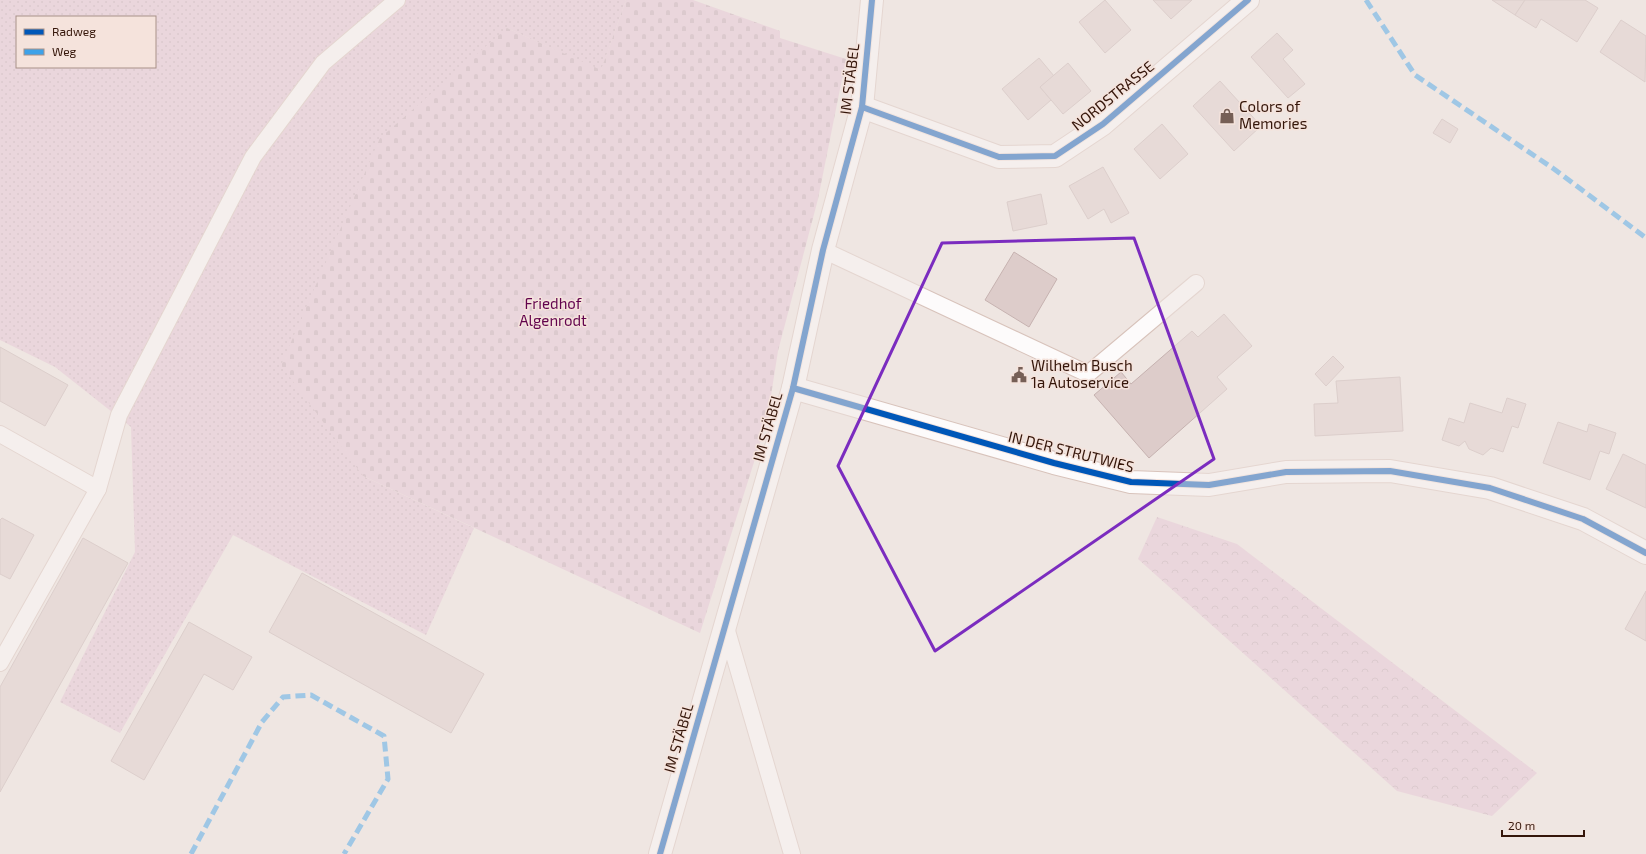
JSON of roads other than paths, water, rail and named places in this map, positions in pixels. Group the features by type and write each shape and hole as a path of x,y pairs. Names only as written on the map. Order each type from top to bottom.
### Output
{"street":[{"name":"IM STÄBEL","path":"660,854 793,388 822,250 862,107 872,0"},
{"name":"NORDSTRASSE","path":"862,107 999,157 1055,156 1103,124 1248,0"},
{"name":"IN DER STRUTWIES","path":"793,388 1054,463 1131,482 1209,485 1286,472 1390,471 1490,488 1583,519 1646,553"}],"lane":[{"path":"1,657 98,489 119,415 253,157 323,63 397,0"},
{"path":"822,250 1088,374 1196,283"},
{"path":"0,434 98,489"},
{"path":"725,624 792,854"}],"place":[{"name":"Colors of Memories","path":"1227,116"},
{"name":"Wilhelm Busch 1a Autoservice","path":"1019,375"}],"park label":[{"name":"Friedhof Algenrodt","path":"553,312"}]}
